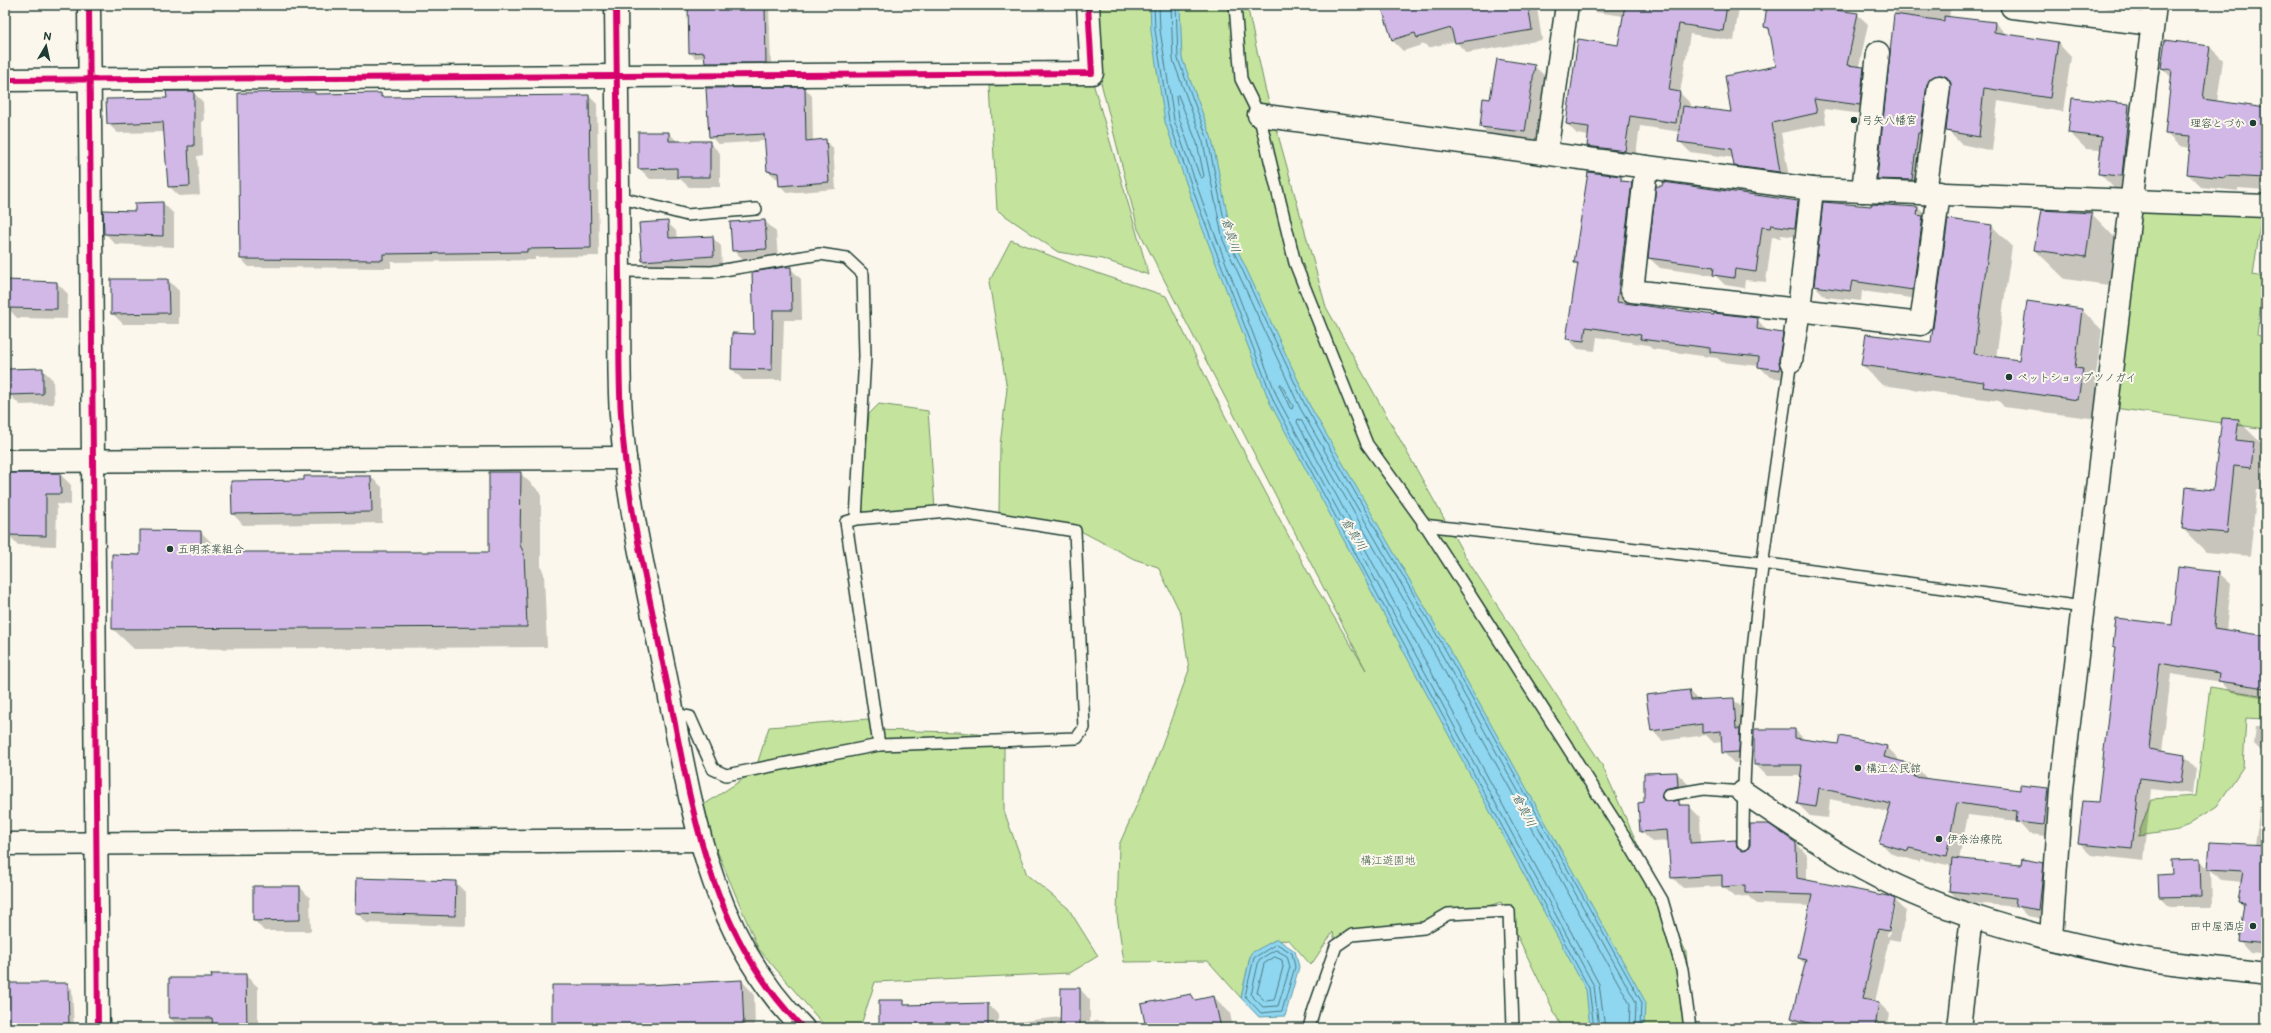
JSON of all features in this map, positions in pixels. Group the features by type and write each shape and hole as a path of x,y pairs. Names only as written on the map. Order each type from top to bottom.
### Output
{"street":[{"path":"89,5 98,1028"},
{"path":"616,5 621,414 628,484 685,781 700,840 724,912 757,972 788,1014 803,1028"},
{"path":"5,80 1092,73 1088,5"},
{"path":"1546,153 1567,5"},
{"path":"2012,7 2153,15 2061,789 2051,938"},
{"path":"1863,191 1878,53"},
{"path":"1646,167 1632,291 1921,324 1939,87"},
{"path":"1259,115 1812,189 2266,206"},
{"path":"1791,361 1799,310 1812,189"},
{"path":"5,461 625,458"},
{"path":"1743,792 1850,861 1916,893 1972,916 2051,938 2141,958 2266,974"},
{"path":"5,844 700,840"},
{"path":"1959,1028 1972,916"}],"lane":[{"path":"1235,5 1241,79 1259,115 1295,263 1342,387 1367,444 1424,525 1625,837 1662,900 1682,969 1690,1028"},
{"path":"618,197 687,215 756,209"},
{"path":"619,271 712,272 820,254 846,258 864,274 865,356 856,519"},
{"path":"1743,844 1743,792 1761,563 1791,361"},
{"path":"673,714 690,716 713,769 726,775 879,745 1077,738 1084,728 1074,531 948,511 856,519 846,522 879,745"},
{"path":"1424,525 1761,563 2083,607"},
{"path":"1668,795 1704,789 1743,792"},
{"path":"1309,1028 1336,946 1352,935 1424,928 1448,914 1508,911 1513,1028"}],"green space":[{"name":"構江遊園地","path":"1094,5 1247,5 1265,88 1326,307 1466,558 1601,763 1686,952 1693,1028 1562,1028 1501,902 1427,925 1400,928 1336,946 1333,932 1311,965 1289,940 1273,941 1250,957 1241,998 1208,961 1124,962 1117,915 1119,845 1155,764 1189,670 1181,614 1158,567 1134,559 1073,527 999,515 1000,445 1007,389 989,282 1011,240 1079,267 1166,296 1223,412 1314,584 1366,670 1138,229 1090,39"},
{"path":"1093,83 1149,275 1102,259 1058,252 997,210 990,86"},
{"path":"2132,200 2263,206 2253,275 2264,277 2257,335 2266,338 2266,429 2107,407"},
{"path":"879,404 928,411 935,509 906,515 860,512 869,414"},
{"path":"2210,687 2266,696 2265,719 2246,718 2243,767 2217,806 2179,830 2138,836 2151,799 2196,796"},
{"path":"868,719 872,730 958,732 1004,737 1004,811 1027,875 1068,908 1098,956 1070,973 875,982 860,1028 829,1028 823,1024 758,948 718,853 696,810 755,771 769,727"}],"water":[{"name":"倉真川","path":"1150,5 1180,5 1182,58 1212,139 1232,238 1309,404 1449,649 1645,1001 1644,1028 1590,1028 1586,990 1270,403 1195,209 1165,122 1151,31"},
{"path":"1277,939 1295,951 1299,967 1285,1016 1259,1017 1241,998 1250,957 1251,953"}],"building":[{"path":"688,5 765,5 766,63 705,63 704,52 689,53"},
{"path":"1381,5 1528,5 1532,30 1455,43 1451,28 1417,38 1415,33 1392,40"},
{"path":"1625,5 1727,5 1723,31 1679,24 1669,90 1680,92 1676,123 1630,116 1625,151 1587,146 1589,127 1566,124 1578,39 1618,45"},
{"path":"1767,5 1799,5 1858,13 1847,65 1864,67 1860,105 1814,99 1817,113 1772,123 1780,172 1734,166 1731,149 1678,142 1683,106 1731,112 1725,76 1776,66 1769,28 1764,27"},
{"path":"1894,14 1944,21 1944,16 1995,22 1994,32 2058,42 2050,98 1984,88 1979,137 1946,131 1951,83 1947,77 1941,75 1934,76 1927,85 1920,133 1918,133 1912,180 1877,179"},
{"path":"2165,40 2210,46 2203,99 2266,108 2266,178 2225,176 2225,178 2187,174 2191,136 2165,134 2172,70 2161,68"},
{"path":"1497,59 1535,65 1525,132 1480,127 1483,98 1490,99"},
{"path":"805,87 806,141 826,139 829,182 779,186 778,173 767,171 764,134 709,137 706,88"},
{"path":"166,91 194,91 194,146 188,146 190,186 168,187 163,122 107,124 106,99 167,98"},
{"path":"315,92 315,94 381,93 381,97 589,95 591,248 527,249 527,252 383,254 383,260 240,259 238,93"},
{"path":"2072,98 2129,104 2122,176 2098,174 2102,137 2068,133"},
{"path":"638,132 669,132 669,141 710,141 710,177 677,177 677,168 638,169"},
{"path":"1588,172 1621,176 1621,181 1632,182 1617,302 1714,315 1714,313 1758,318 1757,329 1783,333 1779,359 1780,370 1758,367 1759,357 1710,352 1710,348 1640,339 1641,335 1586,327 1584,341 1566,339 1578,263 1574,263"},
{"path":"1663,182 1798,201 1795,228 1771,225 1770,228 1762,227 1756,272 1735,269 1734,278 1713,275 1714,267 1648,258 1656,186 1662,186"},
{"path":"163,202 163,236 104,234 103,210 135,211 135,203"},
{"path":"1823,202 1871,206 1871,204 1918,207 1917,215 1923,216 1913,290 1852,281 1850,291 1814,286"},
{"path":"2041,210 2092,213 2086,257 2034,250"},
{"path":"1948,219 1992,225 1974,354 2019,360 2027,301 2082,309 2075,368 2083,369 2078,400 1983,387 1984,382 1861,365 1866,334 1931,342"},
{"path":"765,220 767,249 732,251 730,222"},
{"path":"668,221 669,238 713,236 714,256 642,261 639,223"},
{"path":"791,267 792,310 773,310 772,370 731,369 732,333 754,334 752,272"},
{"path":"111,279 168,279 169,313 111,314"},
{"path":"6,280 57,282 57,309 6,308"},
{"path":"43,368 43,394 8,395 7,369"},
{"path":"2222,418 2239,419 2236,440 2254,442 2251,468 2234,466 2227,533 2182,529 2186,487 2213,490"},
{"name":"五明茶業組合","path":"489,472 521,472 520,545 524,553 527,627 112,629 112,554 140,555 140,530 201,531 201,552 489,552"},
{"path":"5,473 60,473 61,494 46,494 46,536 7,535 7,493 5,493"},
{"path":"304,476 371,476 372,512 232,514 231,481 304,480"},
{"path":"2178,567 2219,572 2214,628 2266,636 2266,688 2218,681 2219,673 2159,663 2149,749 2185,755 2181,783 2140,778 2132,849 2078,844 2083,801 2098,802 2116,647 2113,646 2116,618 2172,625"},
{"path":"1689,690 1691,700 1734,698 1736,729 1740,729 1739,752 1722,753 1721,731 1702,733 1702,724 1651,731 1646,695"},
{"path":"1754,729 1795,729 1795,738 1838,744 1840,736 1887,746 1884,757 1916,765 1914,777 2020,790 2020,785 2048,788 2044,825 2016,822 2017,811 1957,803 1946,856 1909,848 1908,851 1879,843 1891,804 1819,788 1816,807 1797,804 1802,765 1754,765"},
{"path":"1677,772 1678,786 1664,789 1661,797 1666,802 1679,800 1679,805 1690,805 1690,843 1736,840 1737,848 1743,851 1747,850 1750,845 1750,824 1769,824 1796,843 1797,878 1888,896 1895,899 1889,931 1878,929 1863,999 1879,1002 1875,1028 1826,1028 1791,1018 1806,960 1798,958 1812,895 1745,893 1745,885 1722,887 1722,875 1671,878 1667,830 1640,832 1638,803 1644,802 1644,773"},
{"path":"2210,842 2266,845 2266,944 2239,941 2244,902 2238,901 2243,871 2208,869"},
{"path":"1952,858 2021,865 2022,859 2044,863 2039,910 2015,906 2016,898 1949,891"},
{"path":"2200,859 2201,896 2159,897 2158,875 2172,874 2171,860"},
{"path":"356,878 456,881 455,916 355,913"},
{"path":"253,886 300,886 300,920 253,921"},
{"path":"211,974 246,974 247,1028 213,1028 212,1018 169,1018 169,978 212,978"},
{"path":"742,980 744,1028 552,1028 552,985 648,985"},
{"path":"5,983 68,983 69,1028 5,1028"},
{"path":"1061,988 1080,988 1080,1028 1060,1028"},
{"path":"1191,994 1195,1000 1214,996 1221,1028 1146,1028 1141,1004"},
{"path":"879,1000 904,1000 904,1005 988,1003 988,1028 879,1028"}],"cycle path":[{"path":"89,5 98,1028"},
{"path":"616,5 620,398 624,451 634,522 688,787 698,831 711,874 727,916 747,956 772,993 803,1028"},
{"path":"5,80 1092,73 1088,5"}],"place":[{"name":"弓矢八幡宮","path":"1854,120"},
{"name":"理容とづか","path":"2253,123"},
{"name":"ペットショップツノガイ","path":"2009,377"},
{"name":"五明茶業組合","path":"170,549"},
{"name":"構江公民舘","path":"1858,768"},
{"name":"伊奈治療院","path":"1939,839"},
{"name":"田中屋酒店","path":"2253,926"}]}
